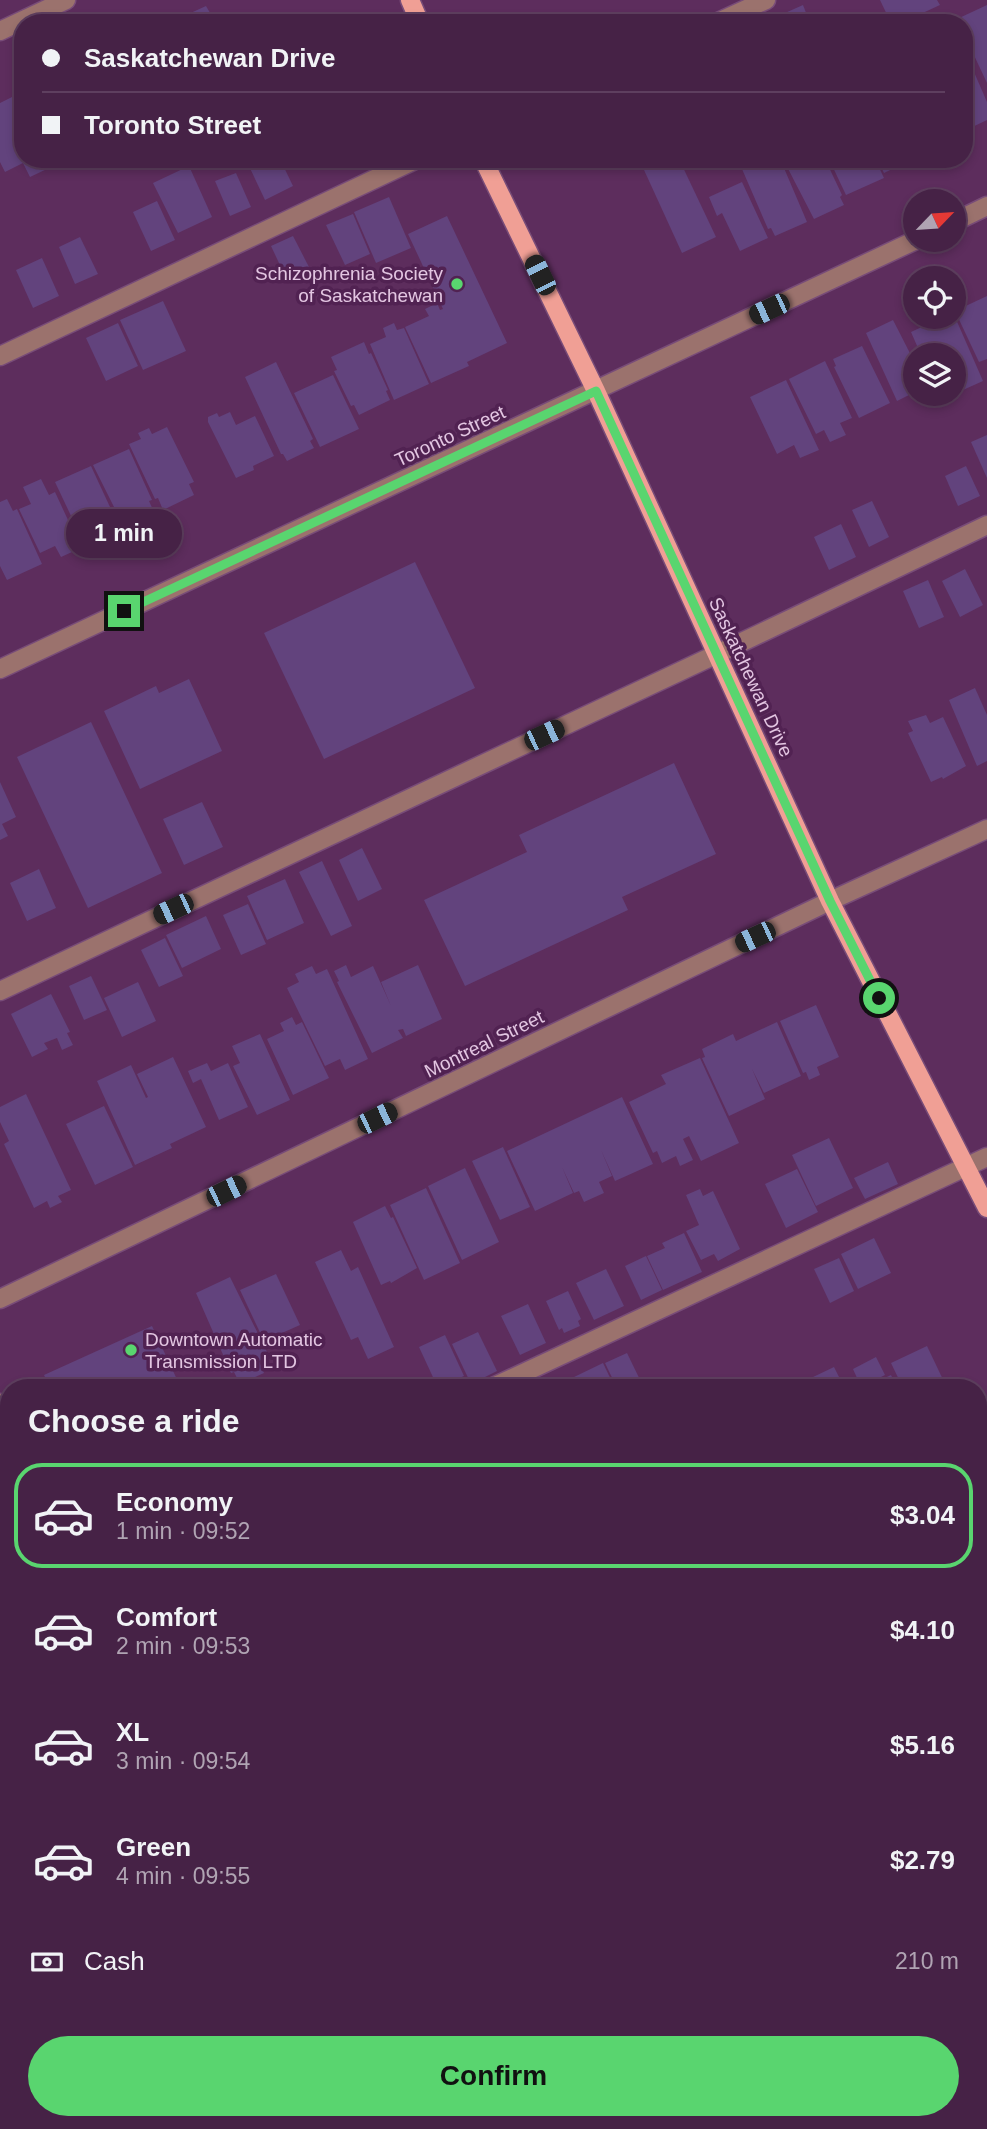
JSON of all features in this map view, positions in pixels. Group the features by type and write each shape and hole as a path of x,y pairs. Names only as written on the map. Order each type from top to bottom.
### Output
{"main road":[{"name":"Saskatchewan Drive","path":"488,168 596,391 830,901 987,1208"}],"street":[{"path":"36,14 66,0"},
{"path":"736,14 766,0"},
{"path":"0,356 398,168"},
{"path":"966,216 987,206"},
{"name":"Toronto Street","path":"0,669 903,246"},
{"path":"0,990 987,525"},
{"name":"Montreal Street","path":"0,1299 830,901 987,829"},
{"path":"510,1379 987,1157"}],"building":[{"path":"880,0 937,0 940,5 920,14 887,14"},
{"path":"803,5 806,14 783,14"},
{"path":"987,5 987,83 973,53 973,14 968,14"},
{"path":"206,6 211,14 188,14"},
{"path":"973,72 987,102 987,120 973,127"},
{"path":"12,97 14,101 14,168 5,172 0,162 0,103"},
{"path":"26,168 49,168 30,177"},
{"path":"190,168 212,217 178,233 153,183"},
{"path":"250,168 284,168 293,186 265,200"},
{"path":"643,168 683,168 716,237 682,253"},
{"path":"784,168 807,222 775,236 771,228 768,229 742,169"},
{"path":"788,168 829,168 844,205 814,219"},
{"path":"833,168 879,168 884,178 846,195"},
{"path":"882,168 894,168 884,173"},
{"path":"236,173 251,207 230,216 215,181"},
{"path":"742,182 768,238 740,251 722,213 717,216 709,197"},
{"path":"389,197 411,248 376,263 354,212"},
{"path":"157,201 175,240 151,251 133,212"},
{"path":"353,214 370,254 345,265 326,225"},
{"path":"447,216 507,343 467,362 469,366 431,383 405,327 429,316 425,309 437,303 440,310 443,309 408,234"},
{"path":"293,236 310,269 287,280 271,246"},
{"path":"80,237 98,274 75,284 59,247"},
{"path":"42,258 59,296 33,308 16,270"},
{"path":"987,296 987,359 979,362 963,329 966,329 966,306"},
{"path":"163,301 186,351 143,370 120,320"},
{"path":"893,320 905,343 903,398 897,401 866,333"},
{"path":"118,323 138,366 106,381 86,338"},
{"path":"394,323 397,330 404,328 429,384 394,400 370,344 386,337 383,328"},
{"path":"917,329 960,329 983,381 966,389 966,343 916,343 911,332"},
{"path":"364,342 388,390 386,391 390,400 359,415 354,405 351,406 334,371 337,370 331,357"},
{"path":"862,346 890,403 859,418 834,367 836,366 833,359"},
{"path":"825,361 852,418 840,423 846,435 830,442 824,430 816,434 789,379"},
{"path":"276,362 313,439 310,441 314,448 287,461 281,454 245,377"},
{"path":"333,375 359,429 320,447 294,393"},
{"path":"786,380 819,450 800,458 794,445 777,454 750,397"},
{"path":"230,412 236,425 255,416 274,456 236,478 208,422 208,417 217,413 219,417"},
{"path":"167,427 194,482 189,484 194,495 163,510 129,444 141,439 138,433 149,428 152,434"},
{"path":"987,435 987,478 971,442"},
{"path":"129,449 152,500 149,501 154,512 123,525 93,465"},
{"path":"91,466 116,520 81,537 55,482"},
{"path":"966,466 980,496 958,506 945,476"},
{"path":"41,479 49,495 55,492 81,548 61,557 55,546 40,553 19,509 31,504 23,487"},
{"path":"7,499 13,511 17,509 42,564 7,580 0,566 0,502"},
{"path":"872,501 889,537 869,547 852,510"},
{"path":"841,524 856,557 829,570 814,537"},
{"path":"415,562 475,688 324,759 264,633"},
{"path":"965,569 983,605 960,617 942,581"},
{"path":"928,580 944,617 919,628 903,591"},
{"path":"189,679 222,751 140,789 104,711 156,686 159,693"},
{"path":"975,688 987,715 987,761 977,766 949,700"},
{"path":"926,715 930,723 943,717 966,766 943,779 942,777 931,782 908,733 913,731 908,721"},
{"path":"91,722 162,873 88,908 17,757"},
{"path":"674,763 716,854 622,897 628,910 465,986 424,900 527,852 519,835"},
{"path":"0,782 16,817 2,824 8,836 0,840"},
{"path":"202,802 223,847 184,865 163,819"},
{"path":"362,848 382,889 358,901 339,860"},
{"path":"322,861 352,926 331,936 299,872"},
{"path":"39,869 56,908 27,921 10,883"},
{"path":"285,879 304,923 267,940 247,896"},
{"path":"248,904 266,944 241,955 223,915"},
{"path":"206,916 221,949 182,968 166,935"},
{"path":"165,938 183,976 159,987 141,950"},
{"path":"346,965 351,977 373,966 391,1006 381,982 418,965 442,1019 406,1036 403,1029 398,1030 403,1038 372,1053 337,982 339,981 334,971"},
{"path":"312,966 316,974 327,969 368,1059 345,1070 340,1059 325,1066 287,988 299,982 295,974"},
{"path":"91,976 107,1010 84,1020 69,986"},
{"path":"138,982 156,1021 122,1037 104,998"},
{"path":"51,994 70,1032 67,1033 73,1045 62,1050 57,1038 44,1043 48,1049 32,1057 11,1014"},
{"path":"816,1005 839,1057 817,1067 820,1075 809,1080 806,1072 803,1073 780,1021"},
{"path":"292,1017 296,1025 302,1022 329,1078 293,1095 267,1039 284,1031 280,1023"},
{"path":"777,1022 801,1076 764,1093 752,1069 765,1099 729,1116 702,1058 705,1057 702,1049 733,1034 736,1041"},
{"path":"260,1034 290,1100 257,1115 233,1066 240,1063 232,1046"},
{"path":"173,1057 206,1127 170,1144 172,1148 135,1165 97,1081 131,1065 146,1098 148,1097 137,1074"},
{"path":"700,1058 739,1143 701,1161 689,1136 683,1139 693,1160 680,1166 676,1156 662,1163 657,1151 653,1153 629,1102 666,1084 661,1075"},
{"path":"207,1063 211,1071 228,1063 248,1107 219,1120 201,1079 193,1083 188,1071"},
{"path":"26,1094 71,1190 58,1196 62,1202 50,1208 47,1201 34,1208 4,1144 9,1141 0,1122 0,1107"},
{"path":"622,1097 653,1164 615,1181 601,1150 612,1176 599,1182 604,1193 584,1202 579,1191 574,1193 562,1167 573,1193 535,1211 507,1151"},
{"path":"104,1106 133,1167 95,1185 66,1124"},
{"path":"829,1138 853,1188 816,1206 792,1155"},
{"path":"503,1147 530,1207 500,1220 472,1161"},
{"path":"888,1162 898,1184 865,1199 854,1178"},
{"path":"465,1168 499,1242 462,1260 428,1186"},
{"path":"797,1169 818,1212 786,1228 765,1184"},
{"path":"426,1188 460,1263 424,1280 390,1205"},
{"path":"700,1189 703,1196 713,1191 740,1249 718,1261 714,1254 701,1260 686,1231 699,1225 686,1195"},
{"path":"385,1206 417,1268 391,1283 390,1281 381,1285 353,1222"},
{"path":"684,1233 702,1272 663,1290 647,1256 665,1248 662,1243"},
{"path":"874,1238 891,1273 858,1289 841,1254"},
{"path":"341,1250 351,1271 358,1267 394,1347 368,1359 358,1337 351,1340 315,1262"},
{"path":"646,1256 662,1290 641,1300 625,1266"},
{"path":"839,1258 854,1291 830,1303 814,1269"},
{"path":"606,1269 624,1306 594,1320 576,1283"},
{"path":"276,1274 300,1325 264,1341 240,1290"},
{"path":"230,1277 269,1356 259,1361 264,1373 251,1379 238,1379 234,1372 231,1373 196,1293"},
{"path":"568,1291 581,1319 578,1321 580,1326 564,1333 562,1328 559,1330 546,1301"},
{"path":"528,1304 546,1343 520,1355 501,1316"},
{"name":"Downtown Automatic Transmission LTD","path":"152,1326 177,1379 46,1379 44,1375"},
{"path":"478,1332 497,1371 481,1379 469,1379 452,1344"},
{"path":"445,1335 464,1376 458,1379 434,1379 419,1347"},
{"path":"927,1346 943,1379 899,1379 891,1363"},
{"path":"627,1353 640,1379 613,1379 605,1363"},
{"path":"876,1357 885,1375 877,1379 857,1379 853,1369"},
{"path":"603,1363 611,1379 572,1379"},
{"path":"834,1367 840,1379 811,1379"}],"place":[{"name":"Schizophrenia Society of Saskatchewan","path":"457,284"},
{"name":"Downtown Automatic Transmission LTD","path":"131,1350"}],"route":[{"path":"124,611 596,391 830,901 879,998"}]}
